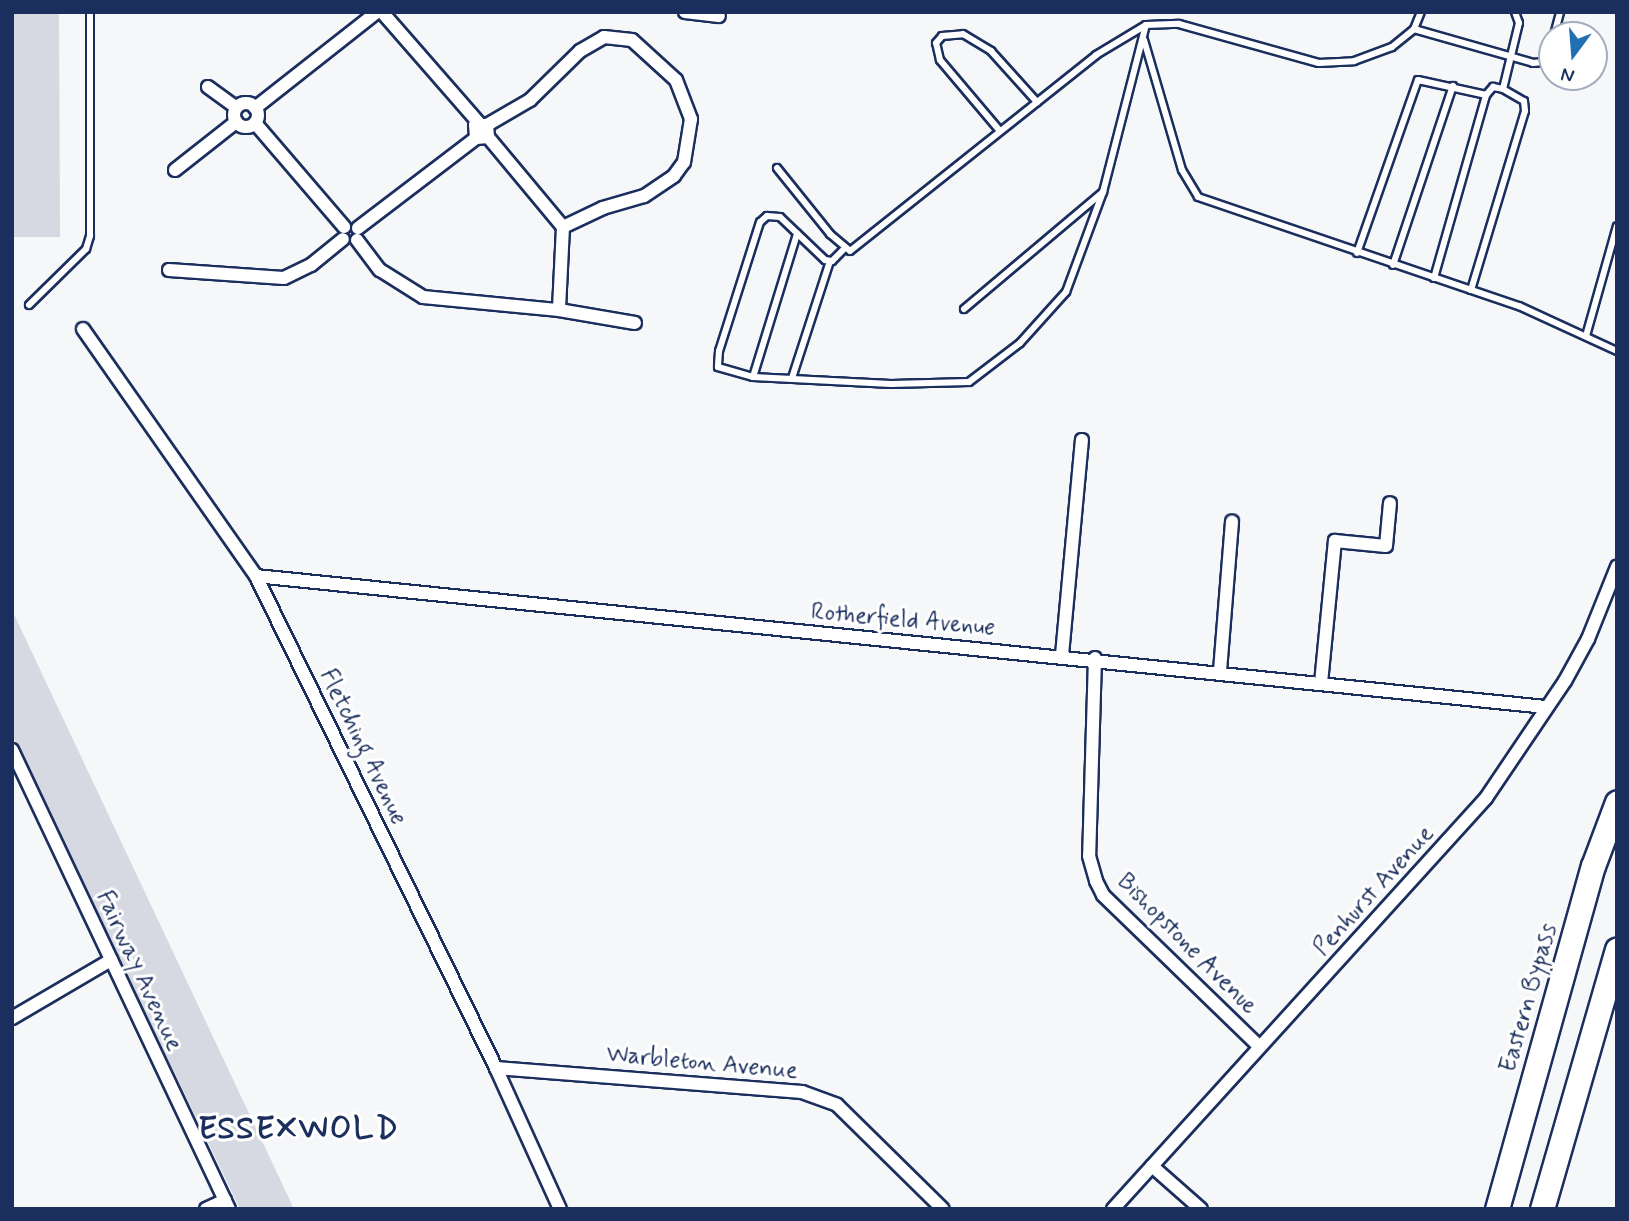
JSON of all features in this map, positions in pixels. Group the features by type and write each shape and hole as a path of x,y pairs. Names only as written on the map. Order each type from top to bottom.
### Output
{"highway":[{"path":"1593,866 1617,782"},
{"name":"Eastern Bypass","path":"1497,1209 1593,866 1617,802"},
{"path":"1542,1209 1617,950"}],"street":[{"path":"255,108 379,12 563,227 559,310"},
{"path":"685,12 719,16"},
{"path":"255,108 255,123 343,233 358,234 483,131 539,94 580,51 604,37 632,40 676,80 691,119 684,162 674,176 644,196 603,208 563,227"},
{"path":"208,87 236,107"},
{"path":"236,107 246,103 255,108"},
{"path":"236,107 236,122"},
{"path":"236,122 245,127 255,123"},
{"path":"176,170 236,122"},
{"path":"169,270 284,278 311,265 343,233"},
{"path":"358,234 380,270 410,293 559,310 635,323"},
{"name":"Fletching Avenue","path":"83,329 256,576 496,1068 560,1209"},
{"path":"1062,655 1082,440"},
{"path":"1321,683 1336,539 1386,546 1390,503"},
{"path":"1220,671 1232,521"},
{"name":"Penhurst Avenue","path":"1113,1209 1486,798 1588,639 1617,567"},
{"name":"Rotherfield Avenue","path":"256,576 305,578 516,606 1095,658 1546,707"},
{"name":"Bishopstone Avenue","path":"1095,658 1089,856 1096,881 1103,895 1259,1046"},
{"name":"Fairway Avenue","path":"12,750 227,1204"},
{"path":"12,1018 111,960"},
{"name":"Warbleton Avenue","path":"496,1068 802,1092 837,1105 943,1209"},
{"path":"1152,1166 1201,1209"},
{"path":"206,1209 227,1204"}],"lane":[{"path":"29,305 86,249 90,236 90,12"},
{"path":"792,378 830,261 844,249 862,245 1096,55 1146,24 1179,24 1319,63 1376,55 1401,41 1414,29 1421,12"},
{"path":"1503,89 1519,23 1515,12"},
{"path":"830,261 773,215 760,222 753,234 716,361 722,371 753,377 947,385 969,382 992,369 1066,292 1103,192 1146,24"},
{"path":"1414,29 1511,57 1538,61"},
{"path":"1000,131 940,60 936,43 942,36 963,34 991,51 1037,102"},
{"path":"1144,40 1182,170 1198,197 1471,290 1617,351"},
{"path":"1357,253 1413,87 1425,78 1486,95"},
{"path":"1393,265 1452,86"},
{"path":"1434,278 1486,95 1493,87 1503,89 1524,101 1525,111 1471,290"},
{"path":"777,168 844,249"},
{"path":"964,309 1103,192"},
{"path":"1586,337 1617,226"},
{"path":"753,377 797,234"}],"shaded area":[{"path":"12,12 59,12 60,237 12,237"},
{"path":"12,610 294,1209 240,1209 12,735"}],"district":[{"name":"ESSEXWOLD","path":"299,1129"}]}
